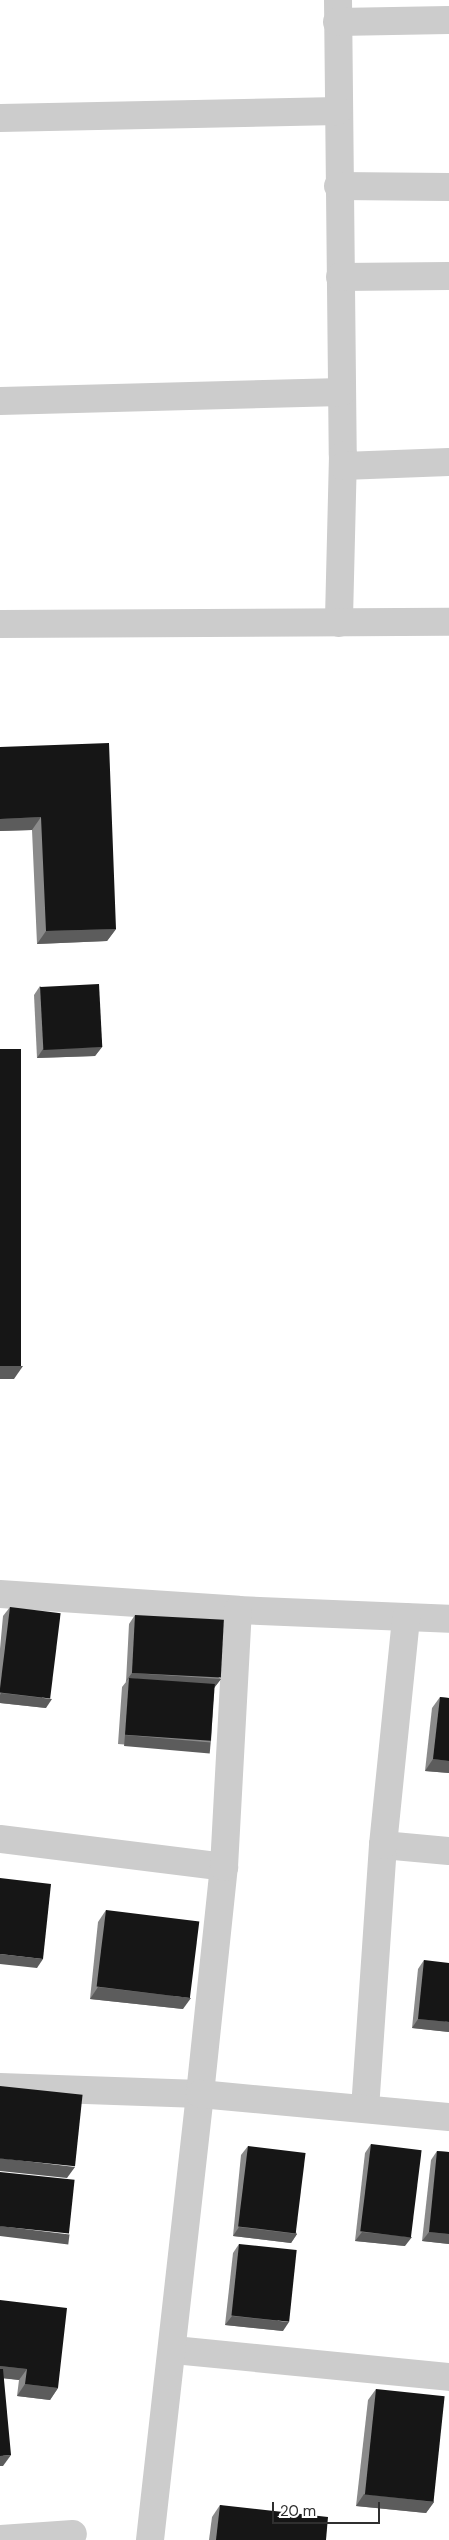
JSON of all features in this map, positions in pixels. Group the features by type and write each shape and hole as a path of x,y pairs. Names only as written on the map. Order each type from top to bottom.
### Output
{"street":[{"path":"339,623 343,466 338,186 338,11 449,20"},
{"path":"0,118 338,111"},
{"path":"338,186 449,186"},
{"path":"340,277 449,276"},
{"path":"0,401 342,392"},
{"path":"343,466 449,462"},
{"path":"0,624 449,622"},
{"path":"0,1594 238,1610 449,1619"},
{"path":"150,2540 174,2350 224,1867 238,1610"},
{"path":"365,2109 383,1845 406,1617"},
{"path":"0,1839 224,1867"},
{"path":"383,1845 449,1851"},
{"path":"0,2087 200,2094 449,2117"},
{"path":"174,2350 449,2377"},
{"path":"0,2540 73,2534"}],"building":[{"path":"109,743 116,929 46,931 41,817 0,819 0,747"},
{"path":"99,984 102,1047 43,1050 40,987"},
{"path":"0,1049 21,1049 21,1366 0,1366"},
{"path":"10,1607 61,1613 50,1699 0,1692"},
{"path":"135,1615 224,1620 221,1678 132,1673"},
{"path":"129,1678 215,1684 211,1741 125,1735"},
{"path":"440,1697 449,1698 449,1761 433,1759"},
{"path":"0,1878 51,1884 43,1959 0,1954"},
{"path":"106,1910 199,1921 190,1998 97,1986"},
{"path":"424,1960 449,1963 449,2022 418,2019"},
{"path":"0,2086 83,2095 75,2166 0,2158"},
{"path":"371,2144 422,2150 411,2238 360,2231"},
{"path":"248,2146 306,2153 296,2233 238,2226"},
{"path":"437,2151 449,2152 449,2234 429,2232"},
{"path":"0,2172 75,2180 69,2234 0,2226"},
{"path":"239,2244 297,2250 289,2322 231,2316"},
{"path":"0,2300 67,2308 58,2388 25,2384 27,2369 0,2366"},
{"path":"0,2369 3,2369 11,2455 0,2456"},
{"path":"376,2389 445,2396 434,2502 365,2494"},
{"path":"220,2505 328,2517 326,2540 216,2540"}]}
